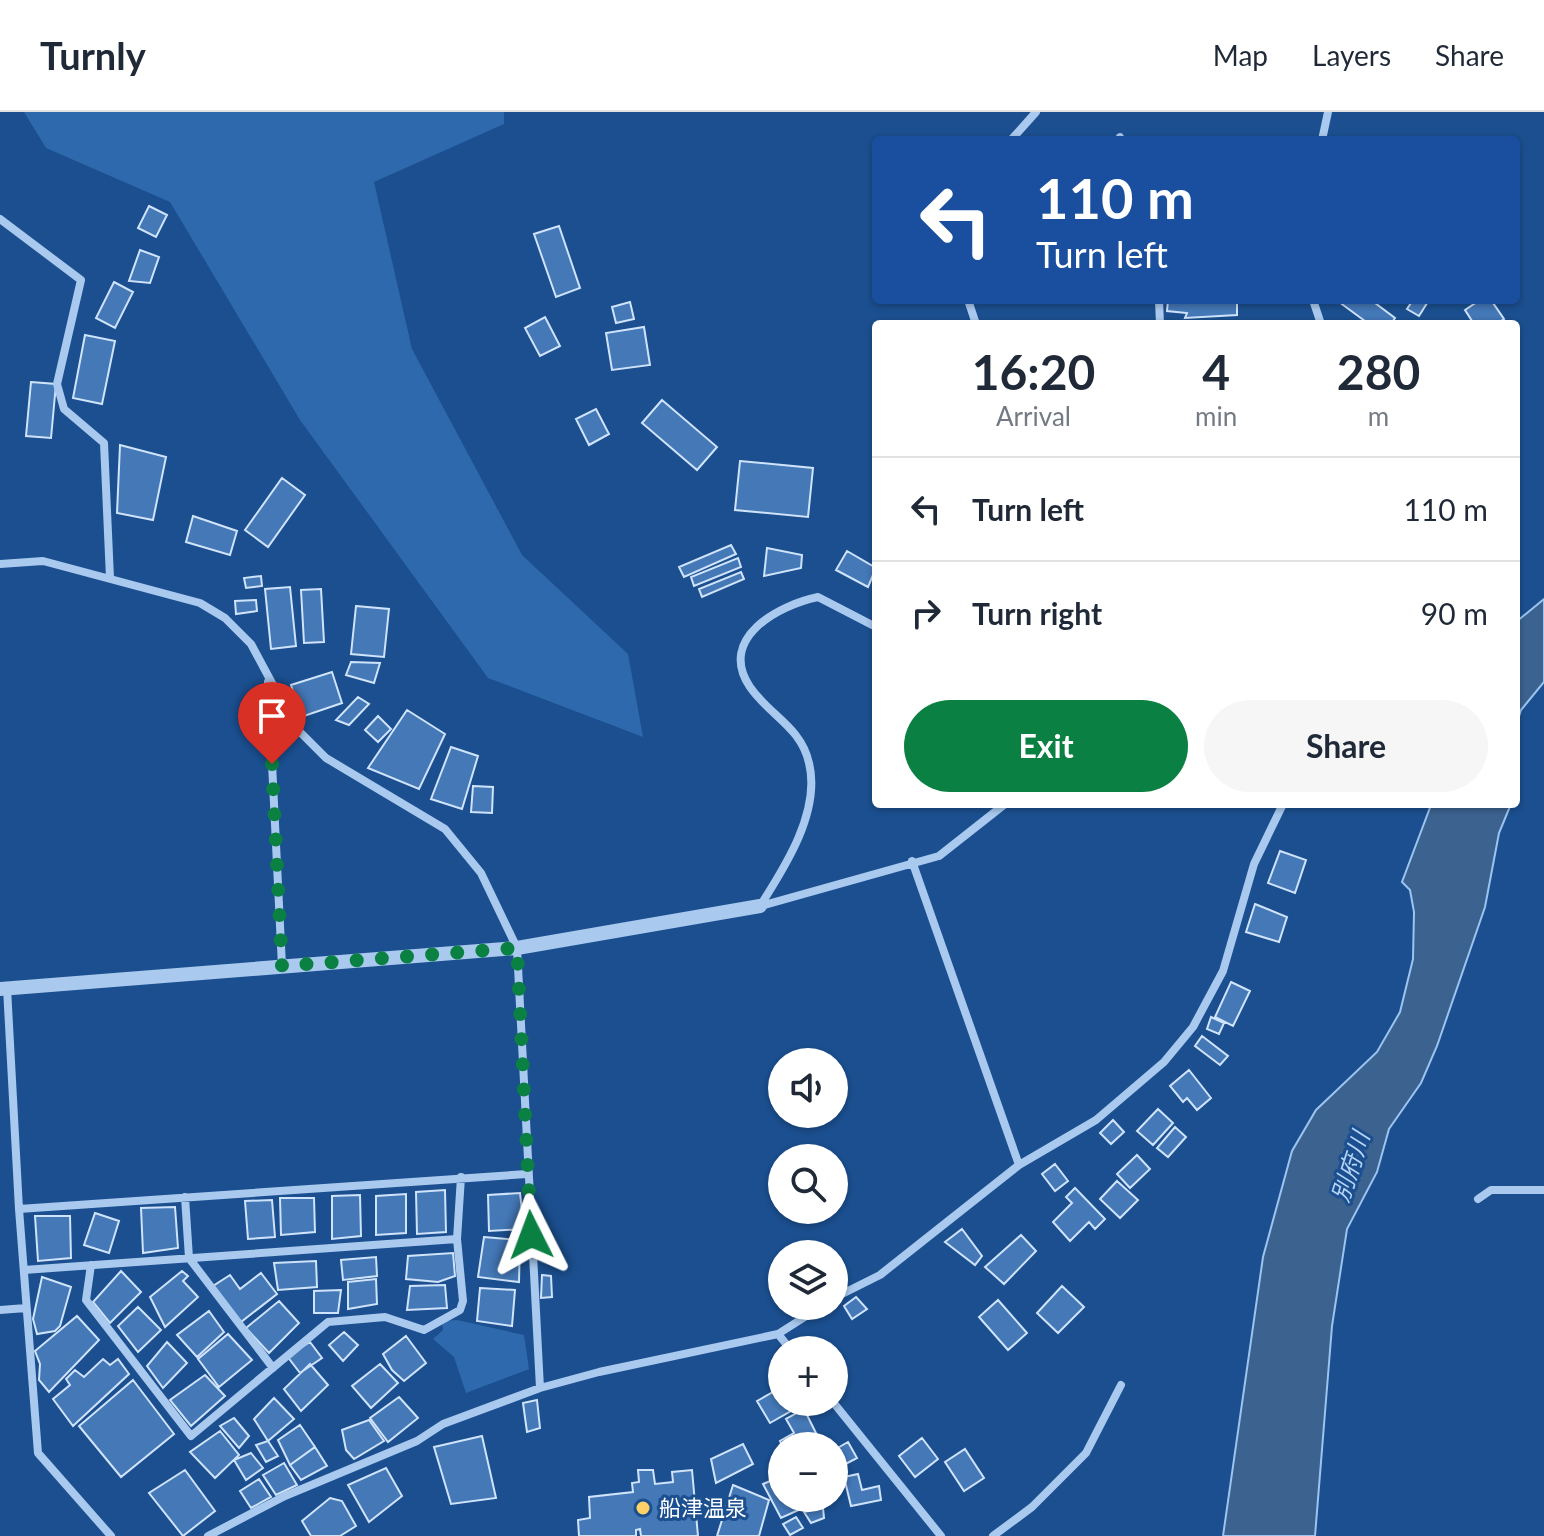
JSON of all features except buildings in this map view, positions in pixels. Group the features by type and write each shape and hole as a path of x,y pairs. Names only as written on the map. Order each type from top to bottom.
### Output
{"street":[{"path":"1015,136 1036,112"},
{"path":"1323,136 1328,112"},
{"path":"0,219 81,280 57,384 64,409 104,443 110,578"},
{"path":"0,564 43,561 200,603 225,618 251,644 296,728 326,758 445,829 481,873 517,948 540,1388"},
{"path":"760,906 788,859 802,826 812,789 810,764 800,737 750,687 743,670 744,647 753,629 770,613 818,597 872,625"},
{"path":"268,677 282,966"},
{"path":"111,1536 38,1453 4,988 517,948 760,906 912,861 939,856 1000,808"},
{"path":"848,1291 880,1275 1019,1165 1096,1120 1164,1062 1193,1027 1223,971 1254,864 1281,808"},
{"path":"912,861 1019,1165"},
{"path":"19,1209 527,1174"},
{"path":"91,1265 86,1300 191,1436 328,1322 385,1317 424,1330 460,1310 463,1301 457,1239 461,1177"},
{"path":"1478,1199 1491,1190 1544,1190"},
{"path":"185,1197 189,1258 273,1368"},
{"path":"24,1270 457,1239"},
{"path":"0,1310 26,1308"},
{"path":"208,1536 285,1496 417,1441 443,1424 540,1388 666,1356 778,1334 800,1320"},
{"path":"993,1536 1032,1507 1086,1453 1121,1385"},
{"path":"844,1416 941,1536"}],"shaded area":[{"path":"24,112 504,112 504,124 374,182 412,349 522,555 628,654 643,737 488,678 300,420 170,202 46,148"},
{"path":"457,1320 524,1335 529,1369 466,1393 454,1357 433,1339 443,1330 442,1321"}],"water":[{"path":"1544,599 1544,682 1520,713 1520,619"},
{"name":"別府川","path":"1430,808 1509,808 1499,833 1485,907 1437,1046 1421,1083 1389,1129 1377,1172 1347,1229 1332,1326 1315,1536 1223,1536 1263,1257 1292,1151 1316,1110 1377,1052 1400,1012 1413,959 1414,912 1410,890 1402,882"}],"place":[{"name":"船津温泉","path":"643,1508"}],"route":[{"path":"272,764 282,966 517,948 531,1235"}]}
